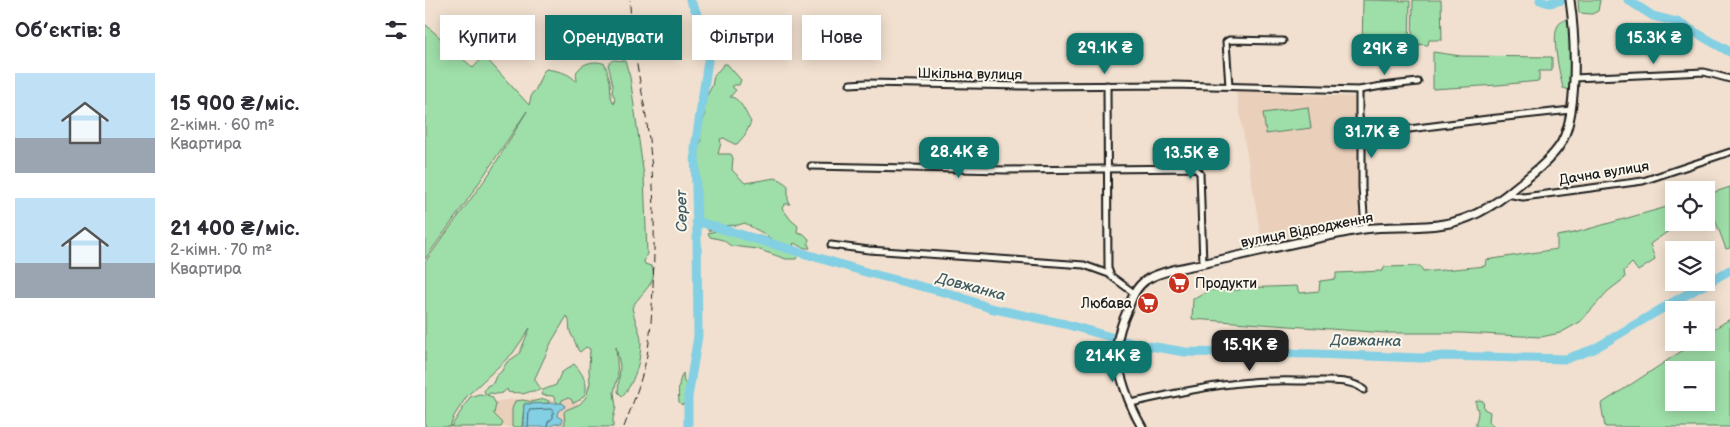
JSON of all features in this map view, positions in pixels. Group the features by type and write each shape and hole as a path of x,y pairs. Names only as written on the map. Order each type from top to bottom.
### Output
{"street":[{"name":"вулиця Відродження","path":"1131,403 1118,361 1117,345 1134,293 1147,280 1157,274 1365,229 1451,223 1476,214 1507,194 1549,160 1559,147 1567,130 1571,110 1573,17 1570,0"},
{"path":"1229,86 1226,42 1229,40 1283,41"},
{"path":"1573,78 1704,72 1730,79"},
{"name":"Шкільна вулиця","path":"850,84 1229,86 1359,90 1418,82"},
{"path":"1107,86 1109,274"},
{"path":"1359,90 1361,187 1365,229"},
{"path":"1361,136 1571,110"},
{"name":"Дачна вулиця","path":"1507,194 1523,197 1643,181 1730,152"},
{"path":"811,166 1007,170 1190,168 1198,170 1200,173 1203,264"},
{"path":"831,245 869,250 1084,265 1109,274 1134,293"},
{"path":"1142,427 1131,403 1226,385 1254,381 1321,381 1359,385 1364,390"}],"shaded area":[{"path":"1236,91 1355,97 1360,222 1262,243"},
{"path":"512,399 578,400 574,427 457,427 464,406"}],"green space":[{"path":"1363,0 1410,1 1409,46 1362,49"},
{"path":"1413,0 1441,0 1442,40 1429,40 1428,45 1412,44"},
{"path":"1578,0 1600,0 1598,11 1592,14 1579,13"},
{"path":"1566,19 1571,23 1574,85 1570,90 1563,88 1555,36 1559,24"},
{"path":"425,24 440,38 440,60 464,60 473,68 480,60 488,60 529,105 532,93 535,91 546,69 559,71 577,82 577,71 584,65 595,62 605,64 614,104 615,98 612,92 613,85 608,64 613,60 625,61 630,77 644,176 647,253 644,262 651,266 653,277 632,308 640,334 641,349 631,384 622,396 618,392 620,366 616,347 618,376 614,392 616,407 613,427 561,427 565,424 564,412 580,404 586,397 590,383 590,349 586,347 580,352 578,350 570,331 567,316 552,341 535,378 541,389 523,394 508,392 507,389 501,393 490,393 487,395 492,397 496,404 494,414 503,423 501,427 451,427 470,397 479,394 486,395 484,391 487,386 493,383 507,362 519,354 530,328 513,353 467,396 454,416 450,427 425,427 425,262 489,174 527,111 462,208 425,259"},
{"path":"1433,52 1461,56 1552,57 1552,71 1539,71 1539,81 1433,89"},
{"path":"724,64 727,64 741,80 739,85 733,85 733,88 736,90 730,97 740,103 751,122 745,135 737,144 724,138 720,139 721,143 718,154 731,154 733,158 732,170 745,183 775,178 788,186 788,200 790,204 785,204 782,208 798,226 797,232 804,234 809,239 808,244 810,248 794,243 799,254 796,259 786,259 757,249 731,246 723,240 710,237 708,233 723,229 745,232 771,239 745,223 720,226 709,231 696,216 696,197 693,187 699,171 694,156 701,141 699,128 705,116 703,103 712,86 714,76"},
{"path":"1308,107 1311,128 1266,134 1263,113"},
{"path":"1730,187 1730,248 1726,249 1715,220 1715,192"},
{"path":"1665,208 1665,231 1669,231 1650,244 1655,260 1638,271 1632,263 1624,271 1625,278 1608,291 1580,322 1560,333 1541,337 1461,333 1386,333 1192,319 1193,299 1209,290 1297,286 1299,293 1319,291 1320,281 1336,279 1336,273 1383,271 1384,267 1420,266 1423,272 1485,266 1486,260 1557,249 1557,236"},
{"path":"1730,319 1730,427 1605,427 1601,404 1665,362 1665,411 1715,411 1715,361 1667,361 1682,351 1715,351 1715,328"},
{"path":"574,364 582,374 586,385 584,396 580,400 573,403 571,399 567,398 562,400 561,404 557,403 553,396 541,395 543,390 556,385 561,373"},
{"path":"683,373 688,391 687,399 682,405 679,402 679,391"},
{"path":"544,399 549,401 549,403 524,404 522,427 512,427 512,409 515,401 531,402"},
{"path":"1476,401 1483,401 1484,409 1490,412 1489,421 1494,427 1476,427 1478,412"}],"water":[{"path":"561,403 565,407 558,411 557,416 562,419 562,423 548,427 523,427 524,404"}],"waterway":[{"name":"Серет","path":"688,427 688,397 698,336 695,148 711,41 690,0"},
{"name":"Серет","path":"1540,0 1549,3 1562,0"},
{"name":"Серет","path":"1628,0 1653,16 1677,22 1730,52"},
{"name":"Довжанка","path":"696,221 869,273 951,294 990,308 1065,324 1132,343 1185,352 1421,358 1444,356 1566,359 1594,349 1730,270"}],"railway":[{"path":"624,427 640,382 647,355 652,312 654,248 654,209 650,151 646,115 634,50 630,0"}],"place":[{"name":"Продукти","path":"1179,283"},
{"name":"Любава","path":"1148,303"}]}
